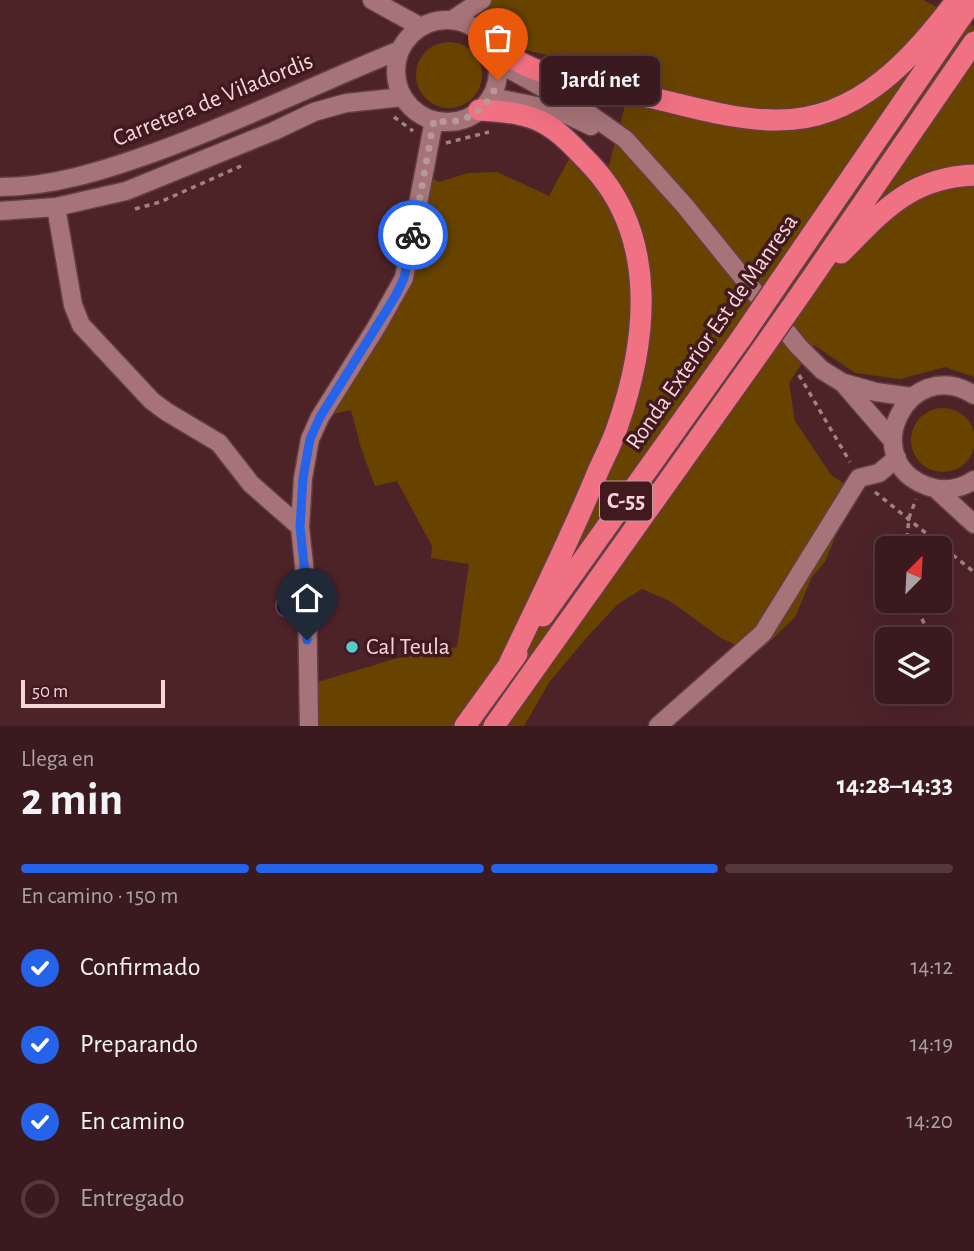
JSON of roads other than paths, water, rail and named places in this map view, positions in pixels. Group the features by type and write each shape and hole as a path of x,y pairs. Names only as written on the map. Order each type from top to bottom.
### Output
{"highway":[{"path":"495,55 548,74 695,107 755,118 796,120 843,106 884,82 926,39 957,0"},
{"name":"Ronda Exterior Est de Manresa","path":"465,726 742,337 973,0"},
{"name":"Ronda Exterior Est de Manresa","path":"494,726 760,352 974,43"},
{"path":"485,104 540,120 567,139 605,181 630,228 639,265 642,296 636,363 617,429 576,525 509,664"},
{"path":"802,292 883,212 909,191 942,179 974,175"}],"street":[{"path":"372,0 421,27"},
{"path":"452,20 482,0"},
{"path":"495,55 498,80 485,104 458,121 434,120 416,111 403,97 396,74 400,50 409,37 432,22 452,20 475,28 495,55 608,125 625,139 685,206 799,347 822,370 843,383 876,392 912,397"},
{"name":"Carretera de Viladordis","path":"0,187 23,187 117,166 202,135 400,50"},
{"name":"Carretera de Viladordis","path":"0,211 56,207 126,191 314,112 346,103 403,97"},
{"path":"485,104 557,110 635,153"},
{"path":"309,726 307,593 300,527 303,478 310,439 320,417 377,327 404,278 434,120"},
{"path":"56,207 73,305 82,325 152,401 219,443 251,484 300,527"},
{"path":"843,383 895,449 907,473 929,486 974,524"},
{"path":"658,726 763,633 859,478 878,473 895,449 897,416 912,397 927,389 944,386 960,388 974,395"},
{"path":"929,486 954,488 974,480"}],"place":[{"name":"Jardí net","path":"498,80"},
{"name":"Cal Teula","path":"352,647"}]}
